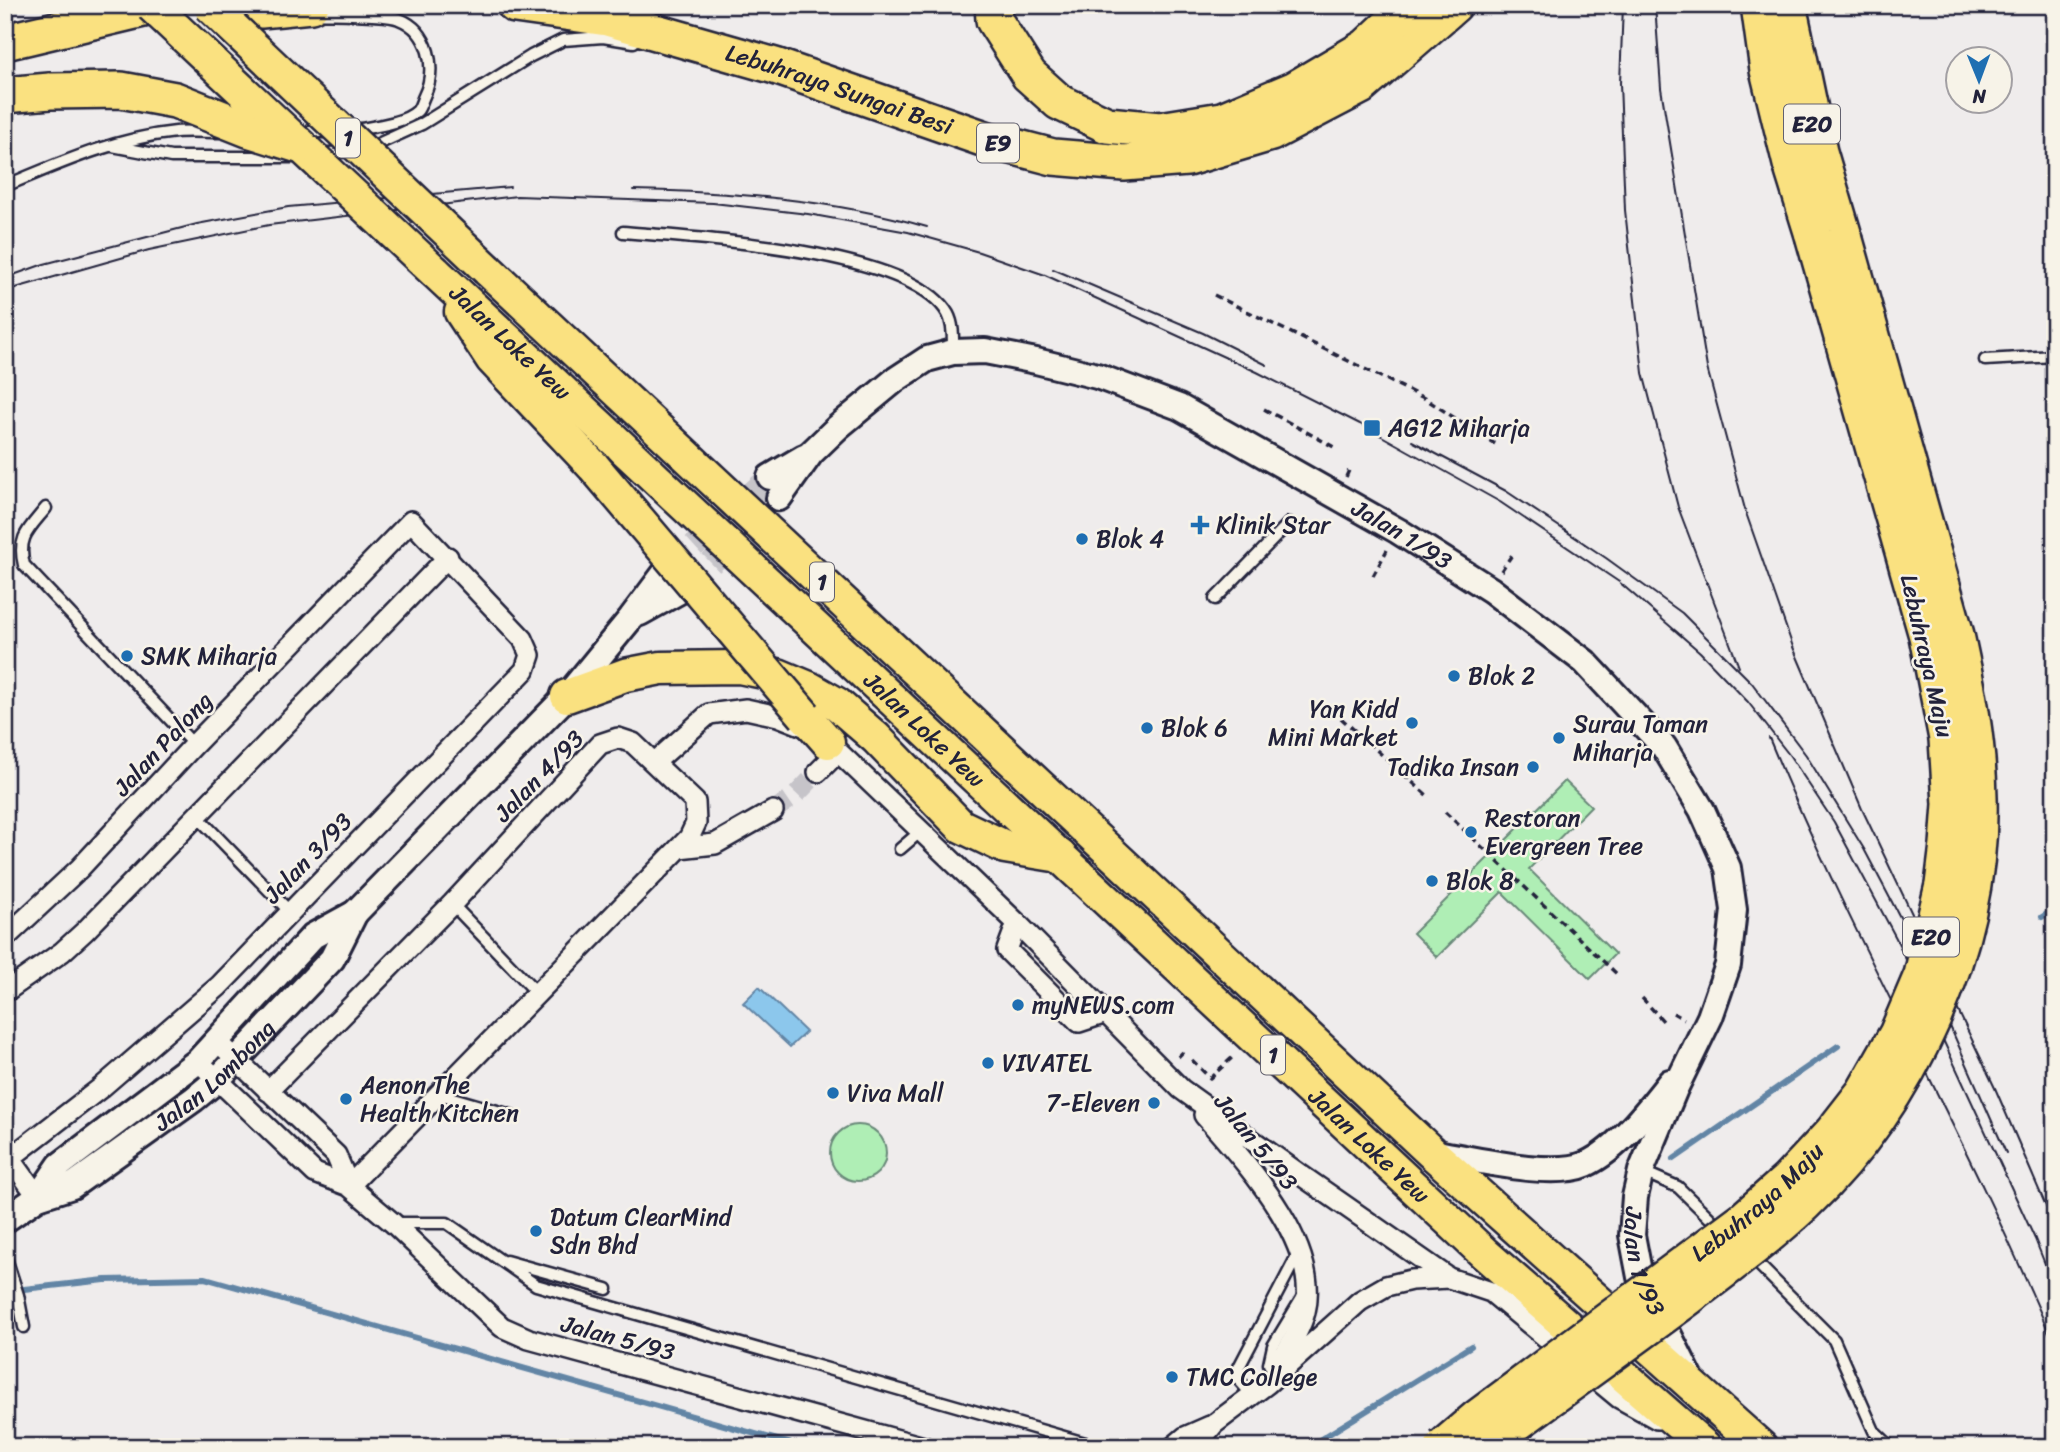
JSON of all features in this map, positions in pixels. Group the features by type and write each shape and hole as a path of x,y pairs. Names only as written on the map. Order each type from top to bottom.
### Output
{"highway":[{"name":"Jalan Loke Yew","path":"151,5 1485,1254 1703,1445"},
{"path":"5,42 160,5"},
{"name":"Jalan Loke Yew","path":"209,5 488,270 1431,1152 1761,1447"},
{"path":"225,5 261,10 311,5"},
{"name":"Lebuhraya Sungai Besi","path":"515,5 607,18 775,66 988,139 1053,158 1124,163 1187,158 1271,133 1361,86 1454,5"},
{"path":"993,5 994,20 1029,75 1059,102 1107,125 1160,130 1222,120 1295,89 1366,47 1411,5"},
{"name":"Lebuhraya Maju","path":"1484,1447 1766,1238 1835,1172 1870,1129 1896,1090 1928,1031 1956,953 1968,910 1978,833 1979,799 1976,738 1956,635 1829,238 1791,164 1768,70 1759,5"},
{"name":"Lebuhraya Maju","path":"1443,1447 1476,1418 1744,1219 1788,1180 1832,1133 1864,1092 1897,1034 1922,975 1943,885 1948,845 1951,804 1947,739 1927,636 1829,238 1819,152 1788,5"},
{"path":"5,95 121,90 175,100 248,129 299,145"},
{"path":"435,272 492,359 594,467 833,747"},
{"path":"567,696 625,675 660,668 739,667 778,674 837,704 876,738 961,826 1005,847 1060,856"}],"street":[{"name":"Jalan 1/93","path":"774,487 838,427 895,380 927,359 953,352 985,351 1085,373 1179,407 1398,531 1491,590 1585,662 1664,747 1702,810 1728,868 1734,910 1728,965 1710,1017 1675,1089 1641,1171 1634,1197 1632,1235 1640,1276 1695,1388"},
{"name":"Jalan Palong","path":"5,937 80,868 194,745 411,521"},
{"name":"Jalan 3/93","path":"7,1157 102,1087 219,986 525,670 530,654 523,639 411,521"},
{"path":"5,992 62,952 85,931 448,557"},
{"name":"Jalan Lombong","path":"38,1197 61,1166 198,1060 313,936 355,913 567,696 667,570"},
{"name":"Jalan Lombong","path":"631,618 685,588"},
{"path":"655,762 709,714 746,709 797,723 833,747 1017,923 1181,1089 1449,1278"},
{"name":"Jalan 4/93","path":"268,1091 452,904 600,744 618,738 633,743 695,802 696,823 689,838 349,1186"},
{"path":"818,772 833,747"},
{"path":"679,848 715,844 773,811"},
{"name":"Jalan Lombong","path":"5,1220 38,1197 72,1186 194,1099 216,1080 332,959 355,913"},
{"name":"Jalan 5/93","path":"216,1041 336,1155 349,1186"},
{"name":"Jalan 1/93","path":"1431,1152 1554,1170 1584,1165 1610,1149 1656,1100 1695,1052"},
{"name":"Jalan 5/93","path":"198,1060 315,1173 349,1186 393,1223 502,1327 520,1335 924,1447"},
{"name":"Jalan 5/93","path":"1181,1089 1254,1172 1280,1210 1299,1252 1307,1289 1306,1311 1295,1338 1264,1383"},
{"path":"7,1157 38,1197"},
{"name":"Jalan 5/93","path":"1195,1447 1214,1424 1360,1301 1386,1286 1411,1280 1449,1278 1490,1292 1619,1398 1703,1445"},
{"name":"Jalan 5/93","path":"1173,1447 1185,1437 1214,1424"}],"lane":[{"path":"5,186 79,154 177,132 346,132 394,122 417,111 430,83 431,62 426,44 413,28 398,18 261,10"},
{"path":"112,146 171,157 223,159 281,158 371,149 422,124 531,56 563,40 603,37 642,44"},
{"path":"682,51 751,66 775,66"},
{"path":"623,232 734,242 833,258 889,273 929,293 949,315 953,352"},
{"path":"1985,360 2055,356"},
{"path":"46,508 23,537 21,552 24,565 194,745"},
{"path":"1214,599 1289,523"},
{"path":"197,816 290,912"},
{"path":"900,849 921,831"},
{"path":"452,904 538,994"},
{"path":"439,1094 511,1115"},
{"path":"1641,1171 1678,1187 1833,1339 1874,1431 1891,1447"},
{"path":"393,1223 447,1223 536,1285 1099,1447"},
{"path":"1264,1383 1238,1379 1238,1367 1299,1252"},
{"path":"5,1255 18,1295 24,1327"},
{"path":"498,1259 607,1289"}],"path":[{"path":"1214,295 1424,398 1495,444"},
{"path":"1264,409 1334,447"},
{"path":"1346,477 1349,470"},
{"path":"1373,576 1398,531"},
{"path":"1500,573 1514,552"},
{"path":"1332,710 1430,798"},
{"path":"1446,812 1619,976"},
{"path":"1642,998 1665,1023"},
{"path":"1192,1060 1210,1078 1254,1037"}],"green space":[{"path":"1565,781 1591,806 1529,869 1615,954 1590,979 1502,892 1437,957 1413,933"},
{"path":"853,1125 863,1125 878,1133 884,1142 884,1164 878,1173 863,1181 853,1181 835,1169 830,1158 830,1148 842,1130"}],"water":[{"path":"759,987 806,1032 790,1047 743,1003"}],"waterway":[{"path":"2042,917 2055,909"},
{"path":"1674,1159 1838,1046"},
{"path":"24,1289 105,1280 205,1278 802,1447"},
{"path":"1308,1447 1471,1346"}],"tunnel":[{"path":"667,570 770,477"},
{"path":"685,588 779,498"},
{"path":"773,811 796,795 818,772"}],"tram line":[{"path":"1623,5 1620,83 1625,210 1643,373 1678,507 1739,667"},
{"path":"1655,5 1661,88 1707,368 1746,513 1793,647 1862,809 1995,1088 2055,1227"},
{"path":"5,278 44,264 197,224 288,207 510,187"},
{"path":"633,190 781,199 855,210 927,227"},
{"path":"5,291 149,250 269,225 517,196 713,203 808,214 908,232 979,252 1045,275 1257,372 1360,424 1500,502 1619,582 1700,652 1748,702 1790,756 1834,822 1896,938 2035,1239 2055,1289"},
{"path":"1053,269 1203,333 1267,365"},
{"path":"1412,441 1506,491 1606,558 1682,613 1752,683 1806,755 1864,849 1912,940 2006,1153"},
{"path":"1769,738 1838,892 1986,1194 2055,1347"}],"place":[{"name":"AG12 Miharja","path":"1372,428"},
{"name":"Klinik Star","path":"1200,525"},
{"name":"Blok 4","path":"1082,539"},
{"name":"SMK Miharja","path":"127,656"},
{"name":"Blok 2","path":"1454,676"},
{"name":"Yan Kidd Mini Market","path":"1412,723"},
{"name":"Blok 6","path":"1147,728"},
{"name":"Surau Taman Miharja","path":"1559,738"},
{"name":"Tadika Insan","path":"1533,767"},
{"name":"Restoran Evergreen Tree","path":"1471,832"},
{"name":"Blok 8","path":"1432,881"},
{"name":"myNEWS.com","path":"1018,1005"},
{"name":"VIVATEL","path":"988,1063"},
{"name":"Viva Mall","path":"833,1093"},
{"name":"Aenon The Health Kitchen","path":"346,1099"},
{"name":"7-Eleven","path":"1154,1103"},
{"name":"Datum ClearMind Sdn Bhd","path":"536,1231"},
{"name":"TMC College","path":"1172,1377"}]}
